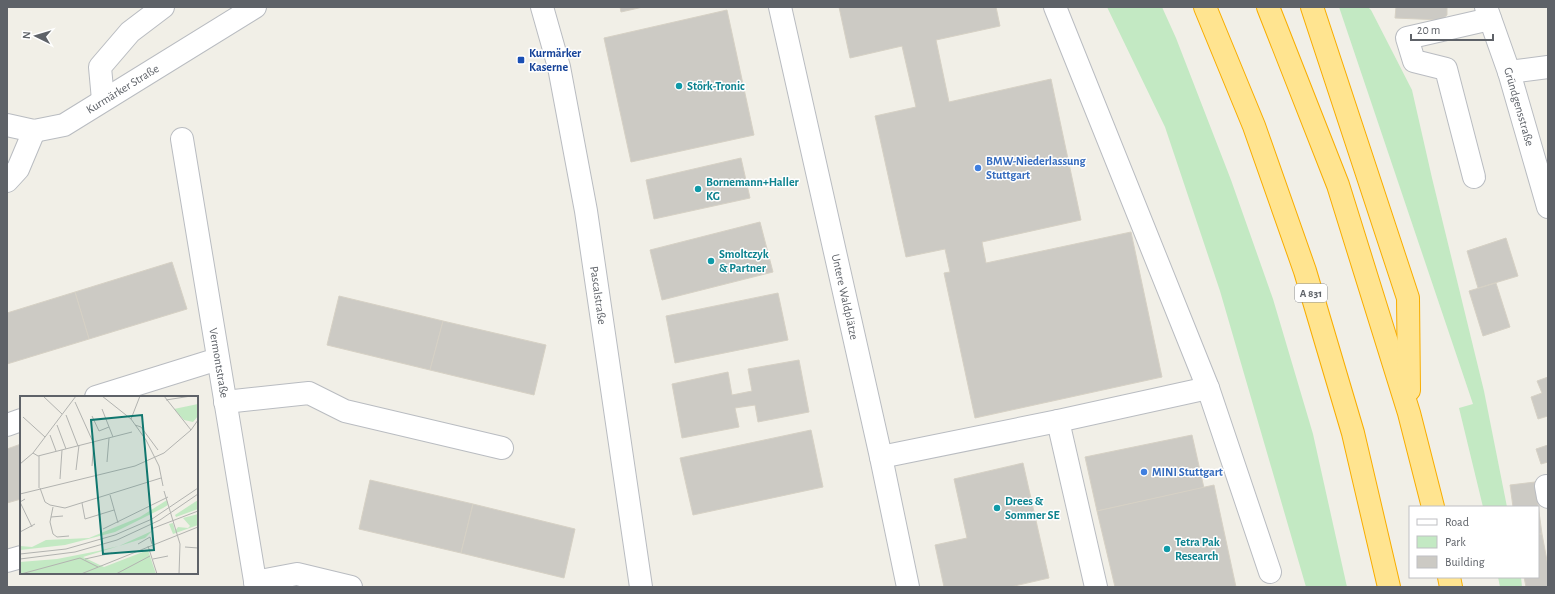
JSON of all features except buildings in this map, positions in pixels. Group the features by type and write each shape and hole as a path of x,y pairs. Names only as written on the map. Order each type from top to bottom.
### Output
{"highway":[{"name":"A 831","path":"1205,7 1254,126 1305,271 1353,433 1389,587"},
{"path":"1268,7 1338,185 1409,413 1433,506"},
{"path":"1312,7 1408,298 1409,413"}],"street":[{"path":"103,100 100,67 130,32 163,7"},
{"name":"Kurmärker Straße","path":"34,131 64,125 255,7"},
{"name":"Pascalstraße","path":"542,7 559,67 586,211 641,587"},
{"name":"Untere Waldplätze","path":"780,7 908,587"},
{"path":"1055,7 1208,388 1270,572"},
{"path":"1474,177 1446,69 1414,61 1407,38 1488,13"},
{"name":"Gründgensstraße","path":"1488,13 1509,72 1548,208"},
{"path":"1509,72 1548,67"},
{"path":"7,125 34,131 18,169 7,181"},
{"name":"Vermontstraße","path":"182,139 255,584"},
{"path":"103,396 218,359"},
{"path":"880,457 1058,421 1208,388"},
{"path":"225,402 309,393 345,411 502,448"},
{"path":"7,425 20,420"},
{"path":"1058,421 1096,587"},
{"path":"7,561 20,556"},
{"path":"255,584 297,574 351,587"}],"green space":[{"path":"1107,7 1162,7 1176,38 1231,180 1273,299 1313,434 1347,587 1306,587 1220,291 1165,127"},
{"path":"1339,7 1368,7 1371,10 1412,90 1484,391 1507,506 1483,506 1459,408 1473,404"},
{"path":"1498,578 1521,578 1522,587 1500,587"}],"place":[{"name":"Kurmärker Kaserne","path":"521,60"},
{"name":"Störk-Tronic","path":"679,86"},
{"name":"BMW-Niederlassung Stuttgart","path":"978,168"},
{"name":"Bornemann+Haller KG","path":"698,189"},
{"name":"Smoltczyk & Partner","path":"711,261"},
{"name":"MINI Stuttgart","path":"1144,472"},
{"name":"Drees & Sommer SE","path":"997,508"},
{"name":"Tetra Pak Research","path":"1167,549"}]}
